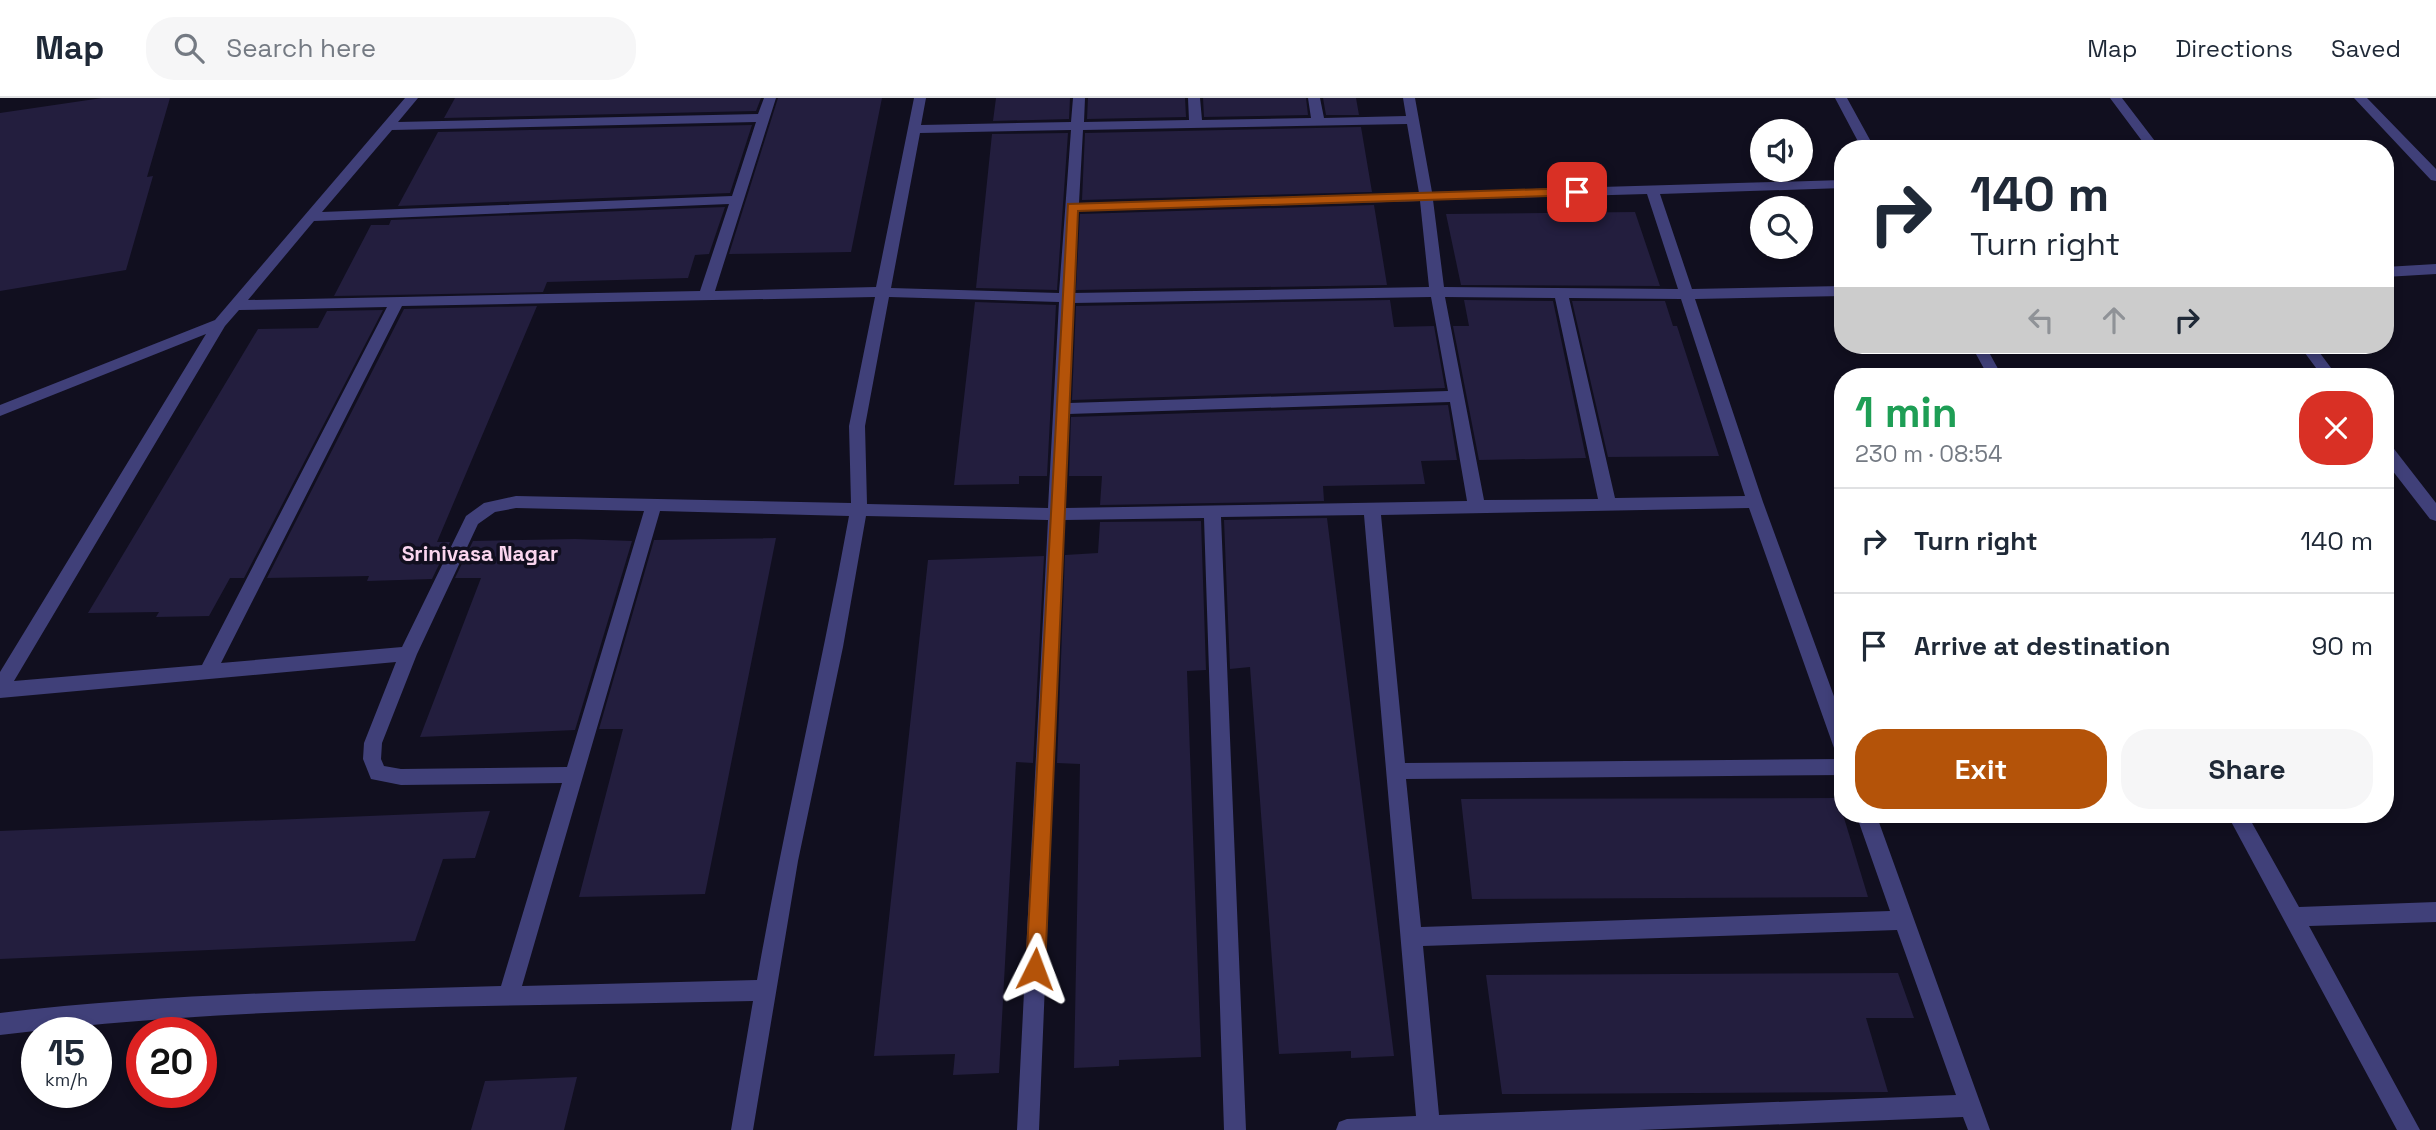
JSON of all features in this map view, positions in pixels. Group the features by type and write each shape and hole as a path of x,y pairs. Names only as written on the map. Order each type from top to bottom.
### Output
{"street":[{"path":"0,689 220,323 412,98"},
{"path":"706,296 770,98"},
{"path":"741,1130 788,861 834,647 859,508 857,426 920,98"},
{"path":"1028,1130 1066,298 1079,98"},
{"path":"1194,98 1195,125"},
{"path":"1314,98 1318,122"},
{"path":"1409,98 1426,196 1437,292 1477,508"},
{"path":"1841,98 1864,140"},
{"path":"2116,98 2148,140"},
{"path":"2360,98 2436,177"},
{"path":"388,126 763,118"},
{"path":"915,129 1413,120"},
{"path":"1072,207 1834,184"},
{"path":"1652,190 1755,502 1834,723"},
{"path":"310,217 737,200"},
{"path":"2394,271 2436,269"},
{"path":"234,305 881,292 1066,298 1437,292 1687,294 1834,291"},
{"path":"1561,293 1608,505"},
{"path":"207,672 397,302"},
{"path":"0,411 220,323"},
{"path":"2313,354 2324,368"},
{"path":"1061,409 1455,396"},
{"path":"2394,461 2436,515"},
{"path":"574,775 401,776 378,773 372,759 373,743 408,654 471,520 490,508 516,502 1056,514 1755,502"},
{"path":"509,995 654,505"},
{"path":"1372,510 1428,1128"},
{"path":"1212,511 1235,1130"},
{"path":"0,689 408,654"},
{"path":"1396,771 1834,768"},
{"path":"1870,823 1979,1130"},
{"path":"2242,823 2409,1130"},
{"path":"2294,917 2436,912"},
{"path":"1411,937 1905,920"},
{"path":"0,1024 99,1012 220,1004 765,990"},
{"path":"1347,1130 1971,1106"}],"building":[{"path":"102,98 170,98 147,177 153,176 126,270 0,291 0,113"},
{"path":"455,98 761,98 756,111 444,118"},
{"path":"778,98 882,98 851,252 729,254"},
{"path":"996,98 1070,98 1069,119 993,121"},
{"path":"1088,98 1185,98 1186,117 1087,119"},
{"path":"1203,98 1306,98 1308,115 1204,117"},
{"path":"1323,98 1356,98 1359,115 1326,115"},
{"path":"752,125 730,193 398,206 438,132"},
{"path":"1361,127 1372,192 1082,200 1085,133"},
{"path":"1068,133 1057,290 976,288 992,134"},
{"path":"1374,205 1387,285 1076,290 1080,214"},
{"path":"725,207 709,254 695,255 688,278 547,282 543,292 334,296 371,225 389,225 391,220"},
{"path":"1635,212 1660,286 1461,285 1446,214"},
{"path":"1390,300 1394,327 1434,326 1445,388 1072,400 1076,306"},
{"path":"1464,300 1553,301 1586,458 1479,460 1453,326 1469,326"},
{"path":"1572,301 1665,301 1673,326 1677,326 1719,456 1608,457"},
{"path":"975,302 1056,305 1047,476 1019,476 1019,484 954,485"},
{"path":"537,306 437,542 450,542 432,579 367,581 369,576 267,578 404,309"},
{"path":"383,310 244,578 230,578 209,616 156,617 159,612 88,613 258,329 318,328 327,311"},
{"path":"1448,405 1457,460 1421,461 1425,484 1323,486 1324,501 1100,505 1102,476 1069,476 1071,417"},
{"path":"1327,518 1394,1056 1351,1058 1351,1051 1279,1054 1250,667 1230,669 1224,520"},
{"path":"1201,521 1206,670 1187,671 1201,1057 1119,1060 1119,1066 1074,1068 1080,764 1057,763 1065,555 1098,553 1100,522"},
{"path":"776,538 705,894 579,897 623,729 599,729 654,540"},
{"path":"473,541 632,541 575,730 420,737 481,578 455,578"},
{"path":"1044,556 1033,763 1016,762 999,1073 953,1075 955,1054 874,1056 928,560"},
{"path":"1834,798 1834,823 1846,823 1868,897 1472,899 1461,799"},
{"path":"490,811 475,858 443,859 415,941 0,959 0,831"},
{"path":"1898,973 1914,1018 1866,1018 1888,1092 1502,1094 1486,975"},
{"path":"577,1077 564,1130 471,1130 485,1081"}],"district":[{"name":"Srinivasa Nagar","path":"480,553"}],"route":[{"path":"1035,969 1072,207 1577,192"}]}
